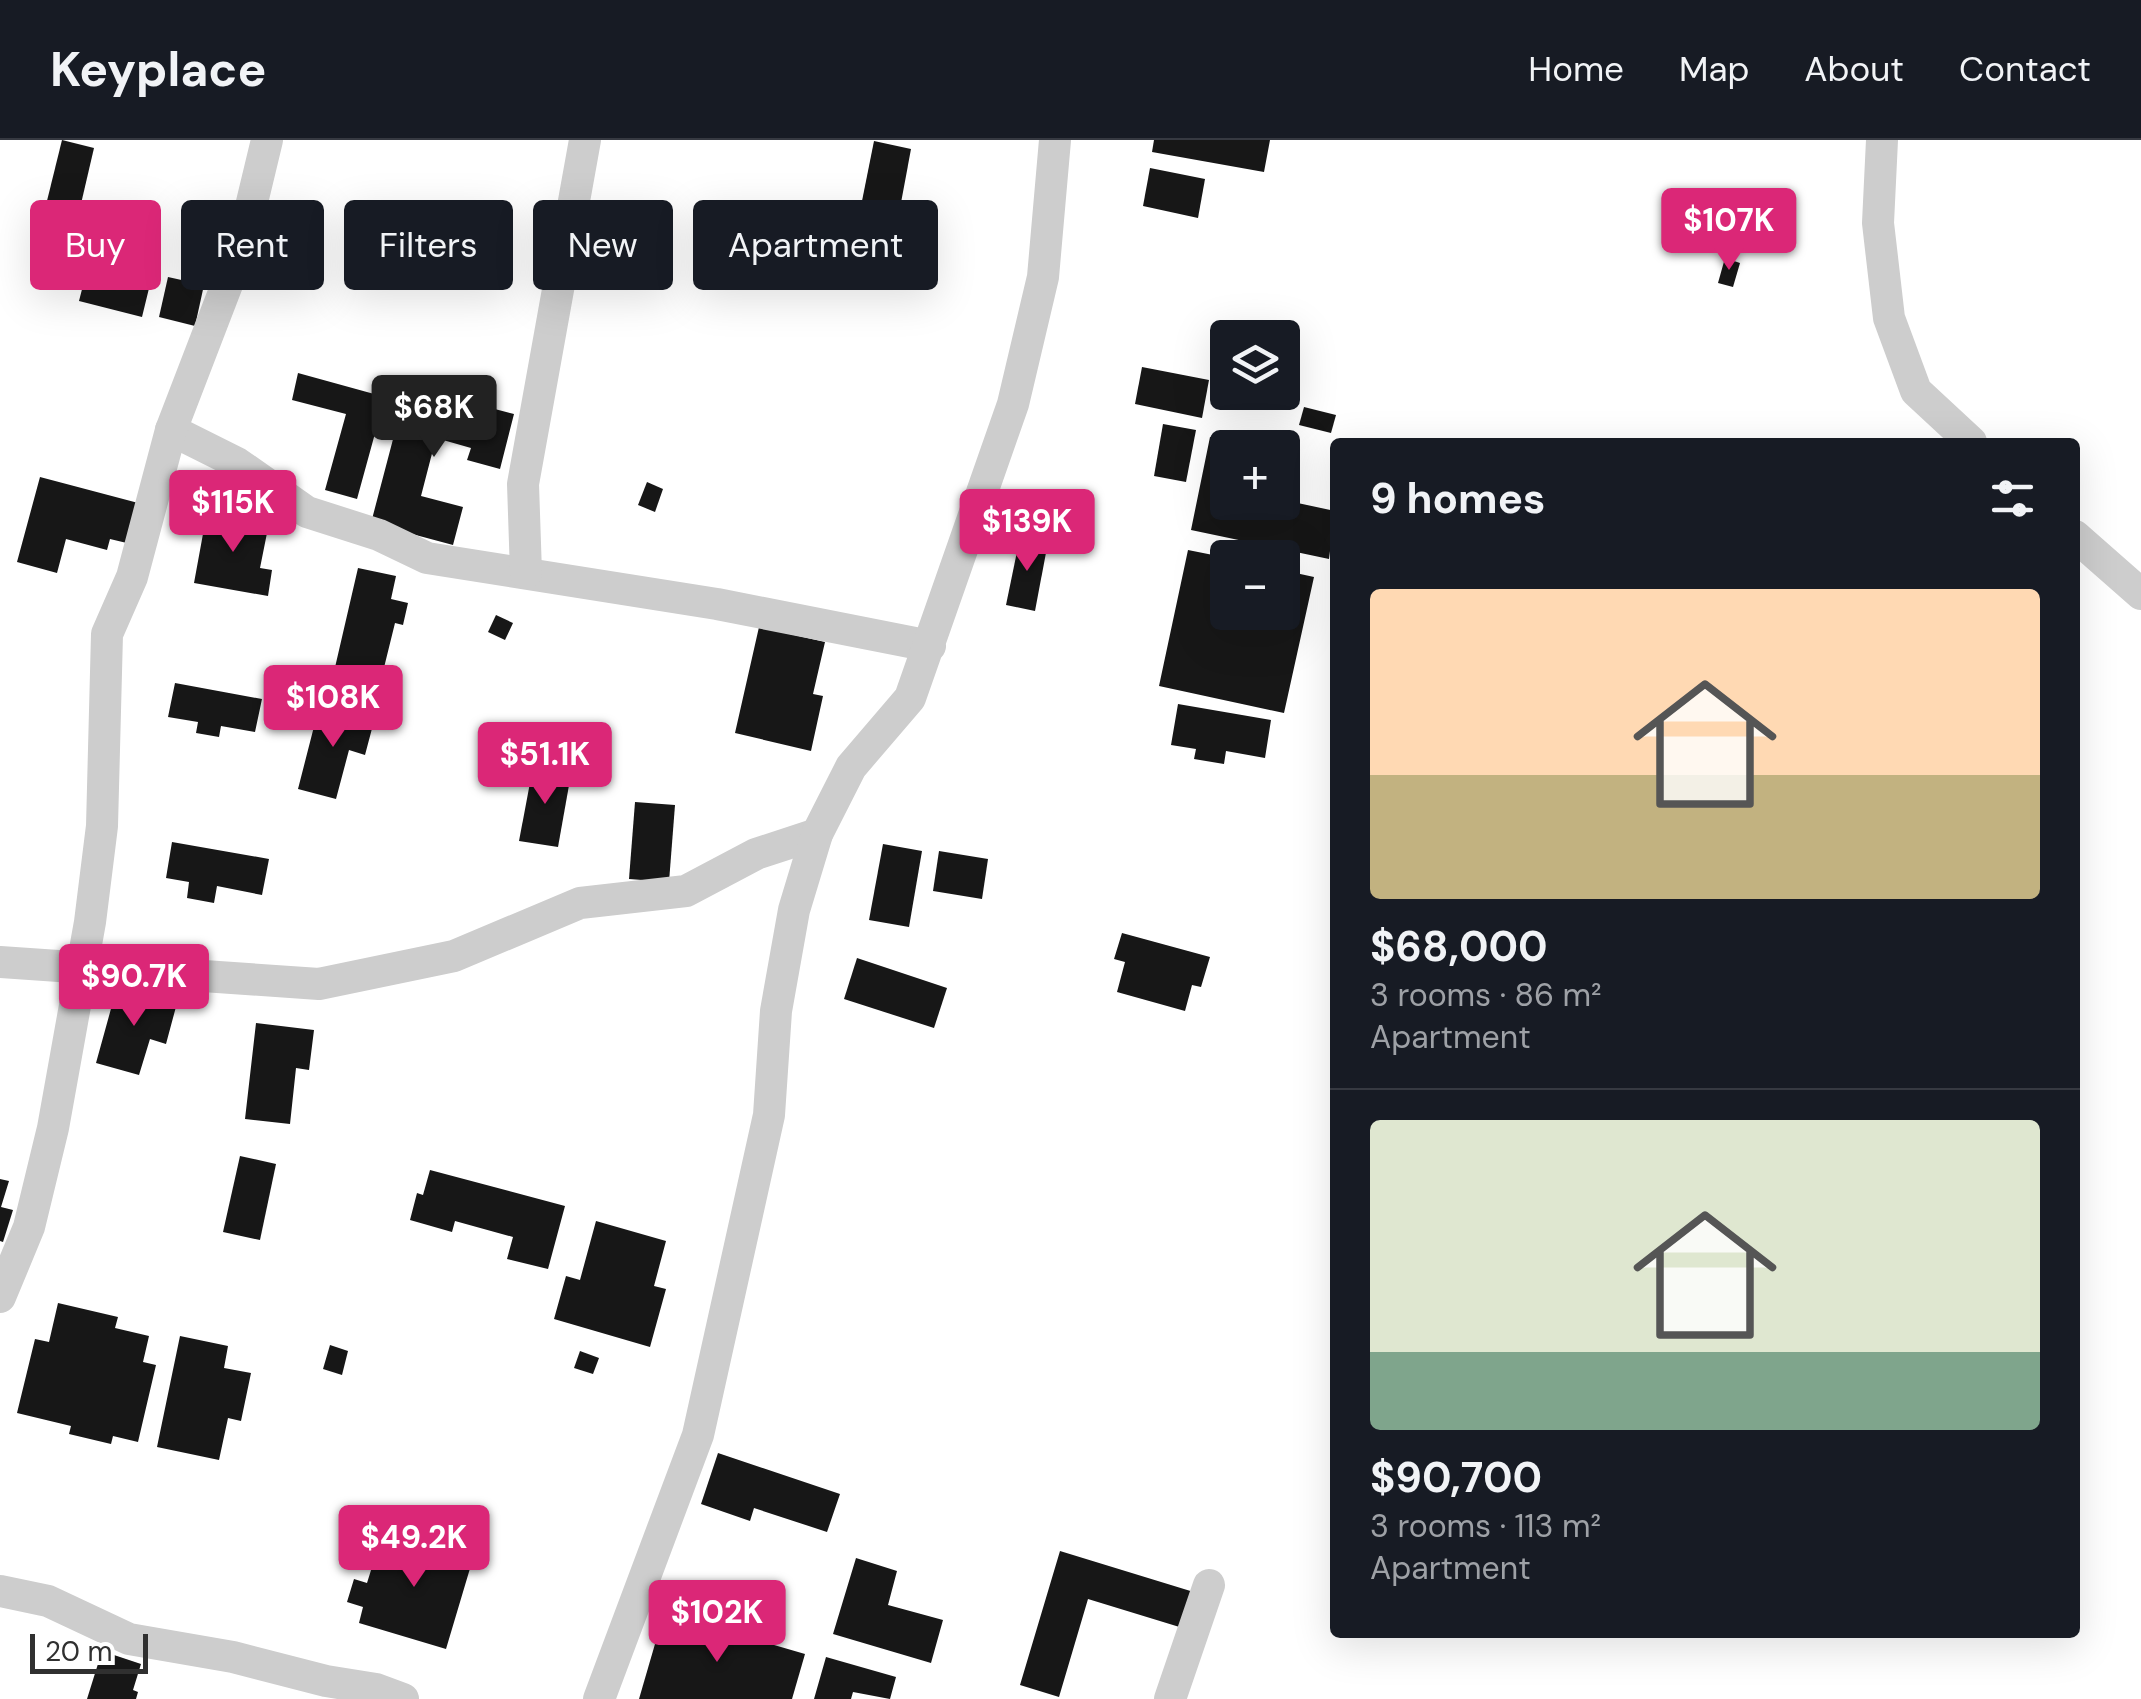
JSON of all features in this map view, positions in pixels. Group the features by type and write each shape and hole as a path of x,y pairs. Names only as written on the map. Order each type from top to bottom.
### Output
{"street":[{"path":"0,1298 30,1226 53,1128 81,967 102,826 107,634 132,578 171,430 242,248 268,140"},
{"path":"526,573 523,484 584,140"},
{"path":"599,1699 698,1435 769,1115 776,1012 794,910 818,834 851,767 910,698 1013,404 1043,276 1055,140"},
{"path":"1882,140 1878,224 1888,318 1916,390 1968,438"},
{"path":"171,430 237,463 308,512 379,535 427,558 699,600 930,646"},
{"path":"2080,540 2141,594"},
{"path":"0,962 320,984 454,956 580,904 686,891 756,854 818,834"},
{"path":"1170,1699 1209,1585"},
{"path":"0,1591 48,1601 129,1639 234,1657 326,1681 376,1689 403,1699"}],"building":[{"path":"62,140 94,148 82,200 47,200"},
{"path":"1154,140 1270,140 1264,172 1152,152"},
{"path":"874,141 911,149 902,200 862,200"},
{"path":"1150,168 1205,179 1198,218 1143,206"},
{"path":"1725,258 1740,263 1733,287 1718,283"},
{"path":"168,277 181,280 181,290 203,290 195,326 159,317"},
{"path":"82,290 149,290 142,317 79,301"},
{"path":"1142,367 1209,380 1202,418 1135,404"},
{"path":"298,373 385,397 357,499 325,490 346,414 292,400"},
{"path":"407,386 514,414 500,469 467,460 471,448 436,438 421,496 463,507 453,545 371,523"},
{"path":"1304,407 1336,415 1331,433 1299,425"},
{"path":"1163,424 1196,430 1186,482 1154,476"},
{"path":"1210,437 1210,520 1300,520 1300,504 1330,510 1329,559 1300,553 1300,540 1239,540 1191,530"},
{"path":"40,477 142,504 131,544 110,539 107,550 66,539 57,573 17,562"},
{"path":"647,482 663,489 655,512 638,505"},
{"path":"207,512 269,523 260,568 272,570 268,596 194,583"},
{"path":"1020,537 1048,542 1035,611 1006,605"},
{"path":"1188,550 1210,554 1210,630 1300,630 1300,574 1314,577 1284,713 1159,686"},
{"path":"358,568 396,576 391,599 408,603 403,625 395,623 376,700 330,689"},
{"path":"496,615 513,623 505,640 488,632"},
{"path":"759,627 825,642 813,694 823,696 811,751 735,733"},
{"path":"175,683 262,699 255,732 221,726 219,737 196,733 198,722 168,717"},
{"path":"1178,704 1271,720 1265,758 1226,751 1224,764 1194,759 1196,749 1171,745"},
{"path":"319,707 374,721 365,755 349,750 336,799 298,789"},
{"path":"533,767 571,774 558,847 519,841"},
{"path":"635,802 675,805 669,882 629,879"},
{"path":"172,842 269,859 262,895 217,886 214,903 187,898 189,882 166,878"},
{"path":"883,844 922,851 909,927 869,920"},
{"path":"939,851 988,859 982,899 933,891"},
{"path":"1122,933 1210,957 1201,987 1192,985 1185,1011 1117,992 1125,962 1114,959"},
{"path":"857,958 947,988 934,1028 844,999"},
{"path":"117,987 177,1003 166,1044 150,1039 139,1075 96,1063"},
{"path":"256,1023 314,1030 309,1070 296,1068 290,1124 245,1119"},
{"path":"240,1156 276,1164 260,1240 223,1232"},
{"path":"430,1170 565,1206 548,1269 507,1259 513,1237 455,1221 452,1232 410,1220 417,1193 423,1195"},
{"path":"0,1179 9,1181 1,1207 13,1210 3,1242 0,1241"},
{"path":"596,1221 666,1241 654,1286 666,1289 650,1347 554,1319 566,1276 580,1280"},
{"path":"58,1303 118,1317 115,1328 149,1336 143,1362 156,1365 138,1442 113,1436 111,1444 69,1434 71,1426 17,1413 35,1339 49,1342"},
{"path":"180,1336 228,1346 224,1368 251,1373 241,1421 228,1418 219,1460 157,1447"},
{"path":"330,1345 348,1351 342,1375 323,1369"},
{"path":"580,1351 599,1358 593,1374 574,1368"},
{"path":"718,1453 840,1494 827,1532 754,1508 750,1521 701,1504"},
{"path":"396,1531 474,1555 446,1649 359,1623 363,1607 347,1602 354,1579 367,1583 377,1551 389,1555"},
{"path":"1060,1551 1197,1593 1186,1629 1088,1599 1059,1697 1020,1685"},
{"path":"856,1558 897,1571 888,1605 943,1620 931,1663 833,1634"},
{"path":"664,1613 805,1654 792,1699 639,1699"},
{"path":"102,1651 141,1664 133,1690 138,1692 136,1699 87,1699"},
{"path":"826,1657 896,1677 890,1699 853,1692 851,1699 814,1699"}]}
